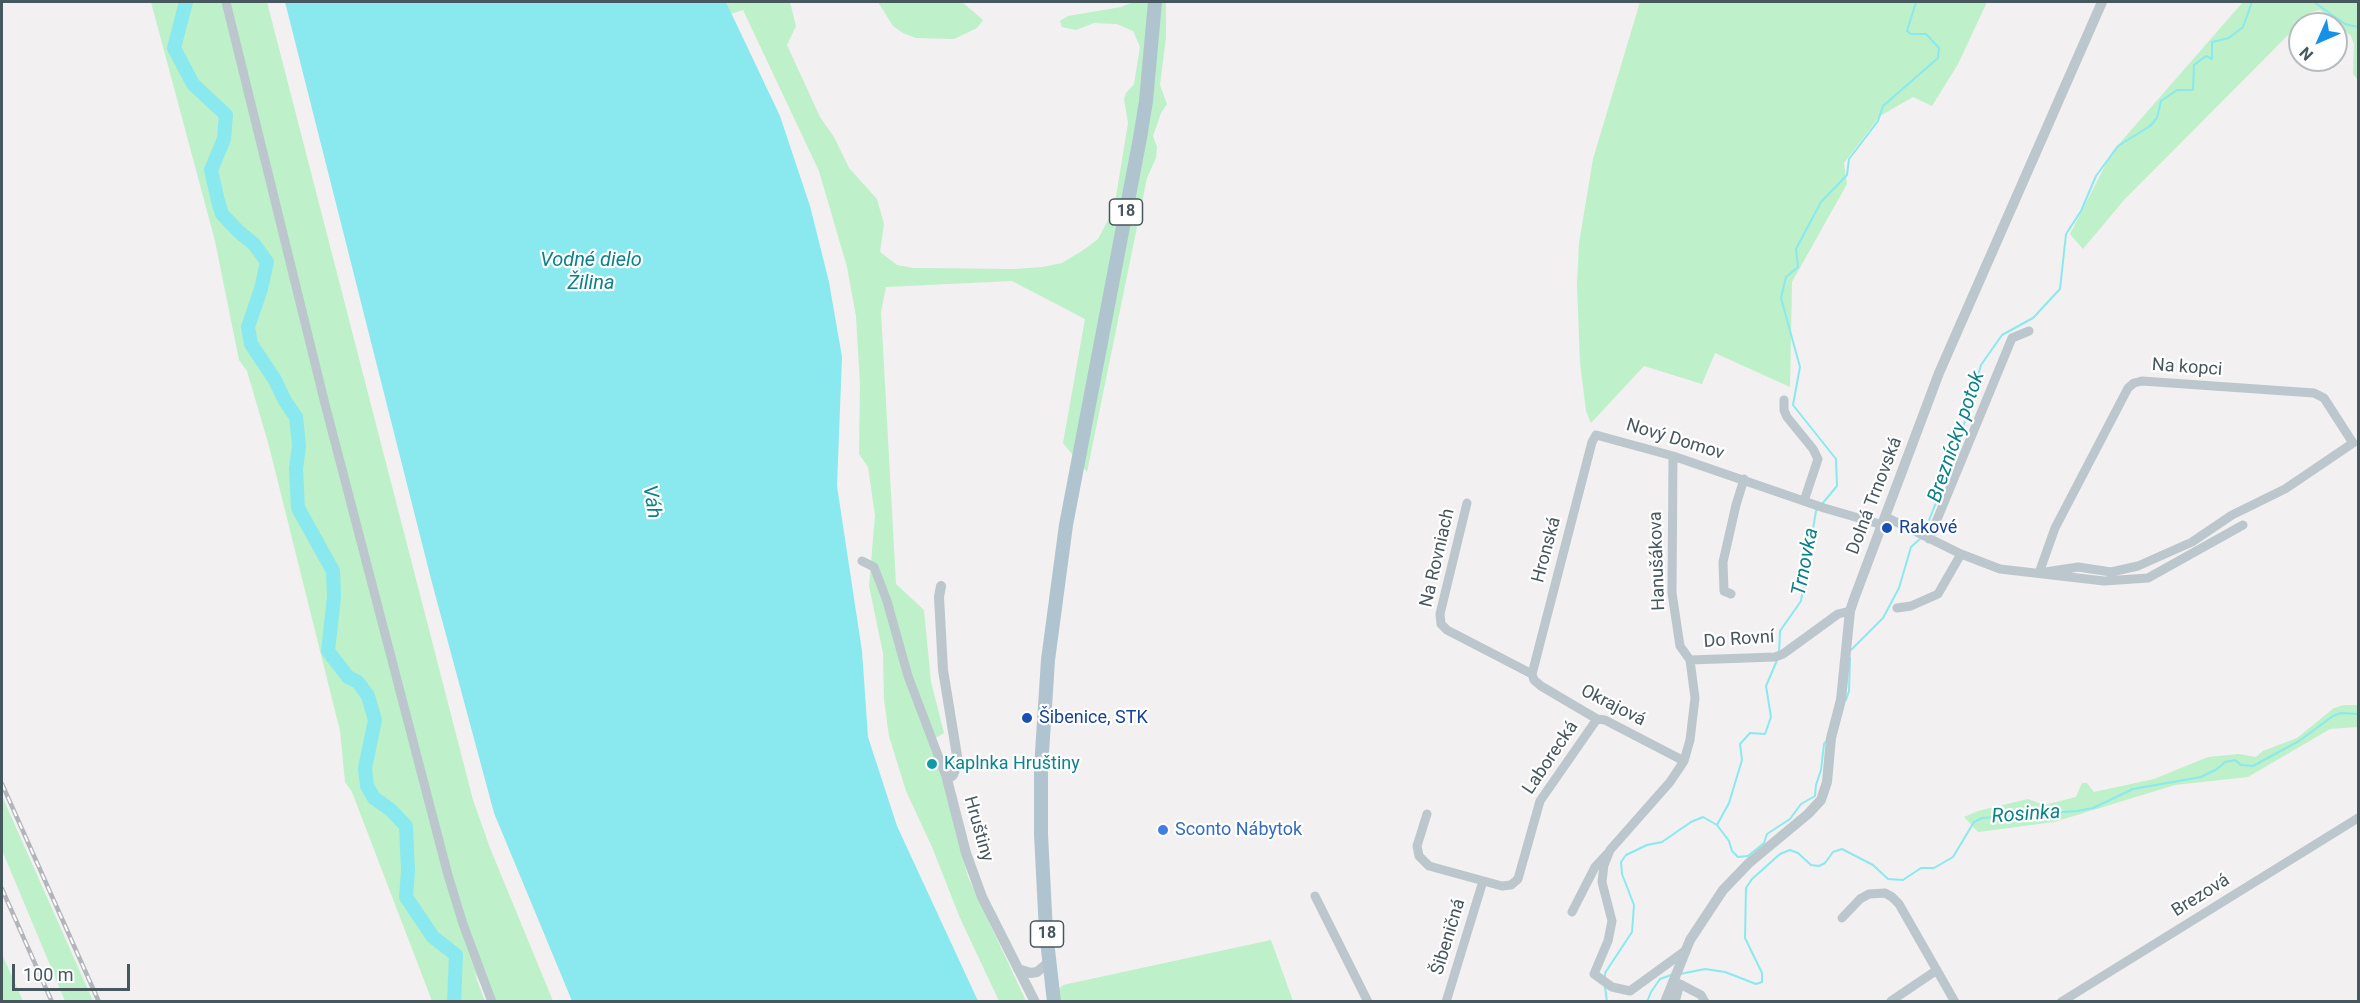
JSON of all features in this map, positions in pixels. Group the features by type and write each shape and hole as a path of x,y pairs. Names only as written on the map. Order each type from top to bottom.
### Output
{"main road":[{"name":"18","path":"1054,1002 1042,866 1040,798 1044,699 1050,638 1065,534 1141,129 1155,2"}],"street":[{"path":"226,2 325,404 447,875 492,1002"},
{"name":"Dolná Trnovská","path":"1665,1002 1676,978 1684,951 1723,890 1749,863 1808,814 1821,800 1827,782 1832,733 1841,700 1850,611 1939,374 2102,2"},
{"path":"1925,537 2013,338 2029,331"},
{"name":"Na kopci","path":"2039,573 2055,528 2128,388 2134,382 2314,393 2324,398 2353,443 2284,489 2232,515 2192,542"},
{"path":"1784,400 1787,417 1813,449 1818,459 1804,501"},
{"name":"Nový Domov","path":"1596,435 1673,456 1820,506 1884,521"},
{"name":"Hronská","path":"1532,674 1592,442 1596,435"},
{"name":"Hanušákova","path":"1572,912 1595,867 1670,782 1684,761 1690,740 1695,698 1690,660 1680,646 1672,593 1673,456"},
{"path":"1731,594 1724,591 1723,562 1744,479"},
{"name":"Na Rovniach","path":"1467,503 1440,614 1441,624 1447,630 1532,674"},
{"path":"1884,521 2000,569 2104,581 2148,578 2243,525"},
{"path":"2180,561 2192,542"},
{"path":"2039,573 2078,567 2111,572 2138,566 2192,542"},
{"path":"1897,608 1911,606 1938,594 1961,554"},
{"path":"862,561 874,567 887,601 909,676 947,779"},
{"name":"Hruštiny","path":"941,586 939,597 943,670 958,762 953,775 947,779 966,853 982,897 1035,1002"},
{"name":"Do Rovní","path":"1690,660 1779,656 1838,614 1850,611"},
{"name":"Okrajová","path":"1532,674 1534,680 1541,686 1597,719 1605,720 1684,761"},
{"name":"Laborecká","path":"1427,814 1417,846 1419,856 1429,866 1502,886 1511,885 1518,879 1540,801 1597,719"},
{"name":"Brezová","path":"2061,1002 2358,818"},
{"name":"Hanušákova","path":"1610,850 1604,865 1602,882 1612,921 1608,941 1594,974 1612,987 1630,992 1684,951"},
{"name":"Šibeničná","path":"1446,1002 1483,881"},
{"path":"1842,918 1860,899 1869,894 1885,893 1892,897 1899,904 1955,1002"},
{"path":"1315,896 1368,1002"},
{"path":"1018,969 1031,973 1037,972 1049,962"},
{"path":"1891,1001 1937,970"},
{"path":"1675,1002 1676,978"},
{"path":"1676,978 1701,994 1705,1002"}],"green space":[{"path":"151,2 267,2 473,800 490,848 553,1001 490,1001 473,970 485,1001 432,1001 352,792 345,782 340,731 269,446 247,371 239,360 215,241"},
{"path":"726,2 790,2 796,26 787,45 820,117 834,137 849,168 877,199 884,224 880,252 897,265 913,268 1015,269 1062,263 1098,239 1114,209 1128,123 1124,99 1134,84 1140,47 1133,31 1117,24 1094,23 1076,30 1062,27 1060,21 1068,16 1121,7 1133,2 1166,2 1166,37 1160,85 1167,104 1161,113 1153,136 1157,147 1156,158 1147,178 1087,472 1063,443 1085,319 1012,281 886,287 881,312 896,584 924,610 931,682 944,733 932,740 968,877 1026,1001 999,1001 960,918 932,847 906,791 889,736 884,699 883,653 869,586 875,515 868,467 859,454 860,384 856,316 847,267 819,171 743,10 731,14"},
{"path":"878,2 962,2 983,20 977,28 954,39 916,38 893,26"},
{"path":"1640,2 1987,2 1958,64 1932,106 1913,97 1880,116 1844,163 1847,184 1792,282 1790,387 1715,353 1702,384 1644,366 1591,423 1586,411 1580,363 1577,285 1579,243 1593,159"},
{"path":"2243,2 2358,2 2358,80 2353,74 2354,44 2348,33 2348,12 2322,12 2320,10 2288,12 2288,35 2124,200 2083,249 2070,234 2112,152"},
{"path":"2358,705 2358,727 2330,729 2248,777 2175,785 2054,822 1978,832 1964,817 1978,811 2028,799 2044,805 2076,797 2082,783 2087,783 2094,792 2154,779 2208,757 2239,754 2256,757 2263,751 2297,738 2334,708"},
{"path":"2,796 93,1001 65,1001 2,850"},
{"path":"1271,940 1293,1001 1046,1002 1063,985"},
{"path":"2,954 23,1001 2,1001"}],"water":[{"name":"Vodné dielo Žilina","path":"285,2 726,2 780,116 810,206 829,282 842,357 837,486 862,651 868,737 897,826 978,1001 572,1001 494,813 431,579"}],"waterway":[{"path":"186,2 174,48 193,84 226,115 224,139 211,170 222,214 254,244 267,262 261,289 248,327 251,344 296,417 299,446 296,469 298,508 333,571 334,597 328,651 348,677 358,682 368,696 375,720 365,768 367,786 374,798 391,810 406,826 408,871 406,897 433,937 456,955 454,1002"},
{"name":"Trnovka","path":"1822,504 1837,486 1836,459 1793,405 1800,367 1781,298 1786,277 1798,267 1796,249 1821,202 1847,175 1849,159 1878,121 1883,106 1938,58 1939,48 1926,34 1911,34 1907,31 1916,2"},
{"name":"Breznícky potok","path":"1924,533 1957,449 1981,365 2002,335 2033,318 2060,289 2066,234 2081,211 2096,176 2118,146 2150,126 2157,118 2161,101 2177,90 2193,90 2194,65 2206,56 2212,59 2212,42 2229,38 2243,27 2252,2"},
{"name":"Breznícky potok","path":"2314,2 2345,24 2358,27"},
{"name":"Trnovka","path":"1779,653 1780,631 1801,601 1818,508"},
{"name":"Breznícky potok","path":"1851,650 1883,618 1899,588 1911,547 1921,538"},
{"name":"Trnovka","path":"1717,825 1729,803 1742,760 1740,744 1750,733 1765,734 1771,717 1766,686 1778,658"},
{"name":"Breznícky potok","path":"1846,700 1849,691 1850,658"},
{"name":"Rosinka","path":"1680,974 1705,969 1725,972 1756,984 1762,982 1762,973 1745,938 1746,888 1752,879 1780,854 1790,850 1798,853 1811,865 1819,866 1825,863 1833,852 1842,849 1873,865 1888,879 1903,880 1921,868 1934,868 1953,857 1974,822 1982,818 2093,808 2133,789 2201,777 2225,762 2235,760 2241,765 2253,766 2299,741 2333,716 2341,713 2358,714"},
{"name":"Trnovka","path":"1605,978 1605,973 1632,932 1634,905 1622,874 1621,862 1626,855 1647,845 1662,842 1691,822 1703,817 1717,825 1738,857 1748,856 1764,843 1767,834 1790,819 1801,804 1815,796 1824,744 1827,740"},
{"name":"Rosinka","path":"1647,1002 1660,979 1671,975"},
{"name":"Trnovka","path":"1605,987 1607,1002"}],"railway":[{"path":"2,784 99,1002"},
{"path":"2,889 52,1002"}],"place":[{"name":"Rakové","path":"1887,528"},
{"name":"Šibenice, STK","path":"1027,718"},
{"name":"Kaplnka Hruštiny","path":"932,764"},
{"name":"Sconto Nábytok","path":"1163,830"}],"water label":[{"name":"Váh","path":"651,502"}]}
